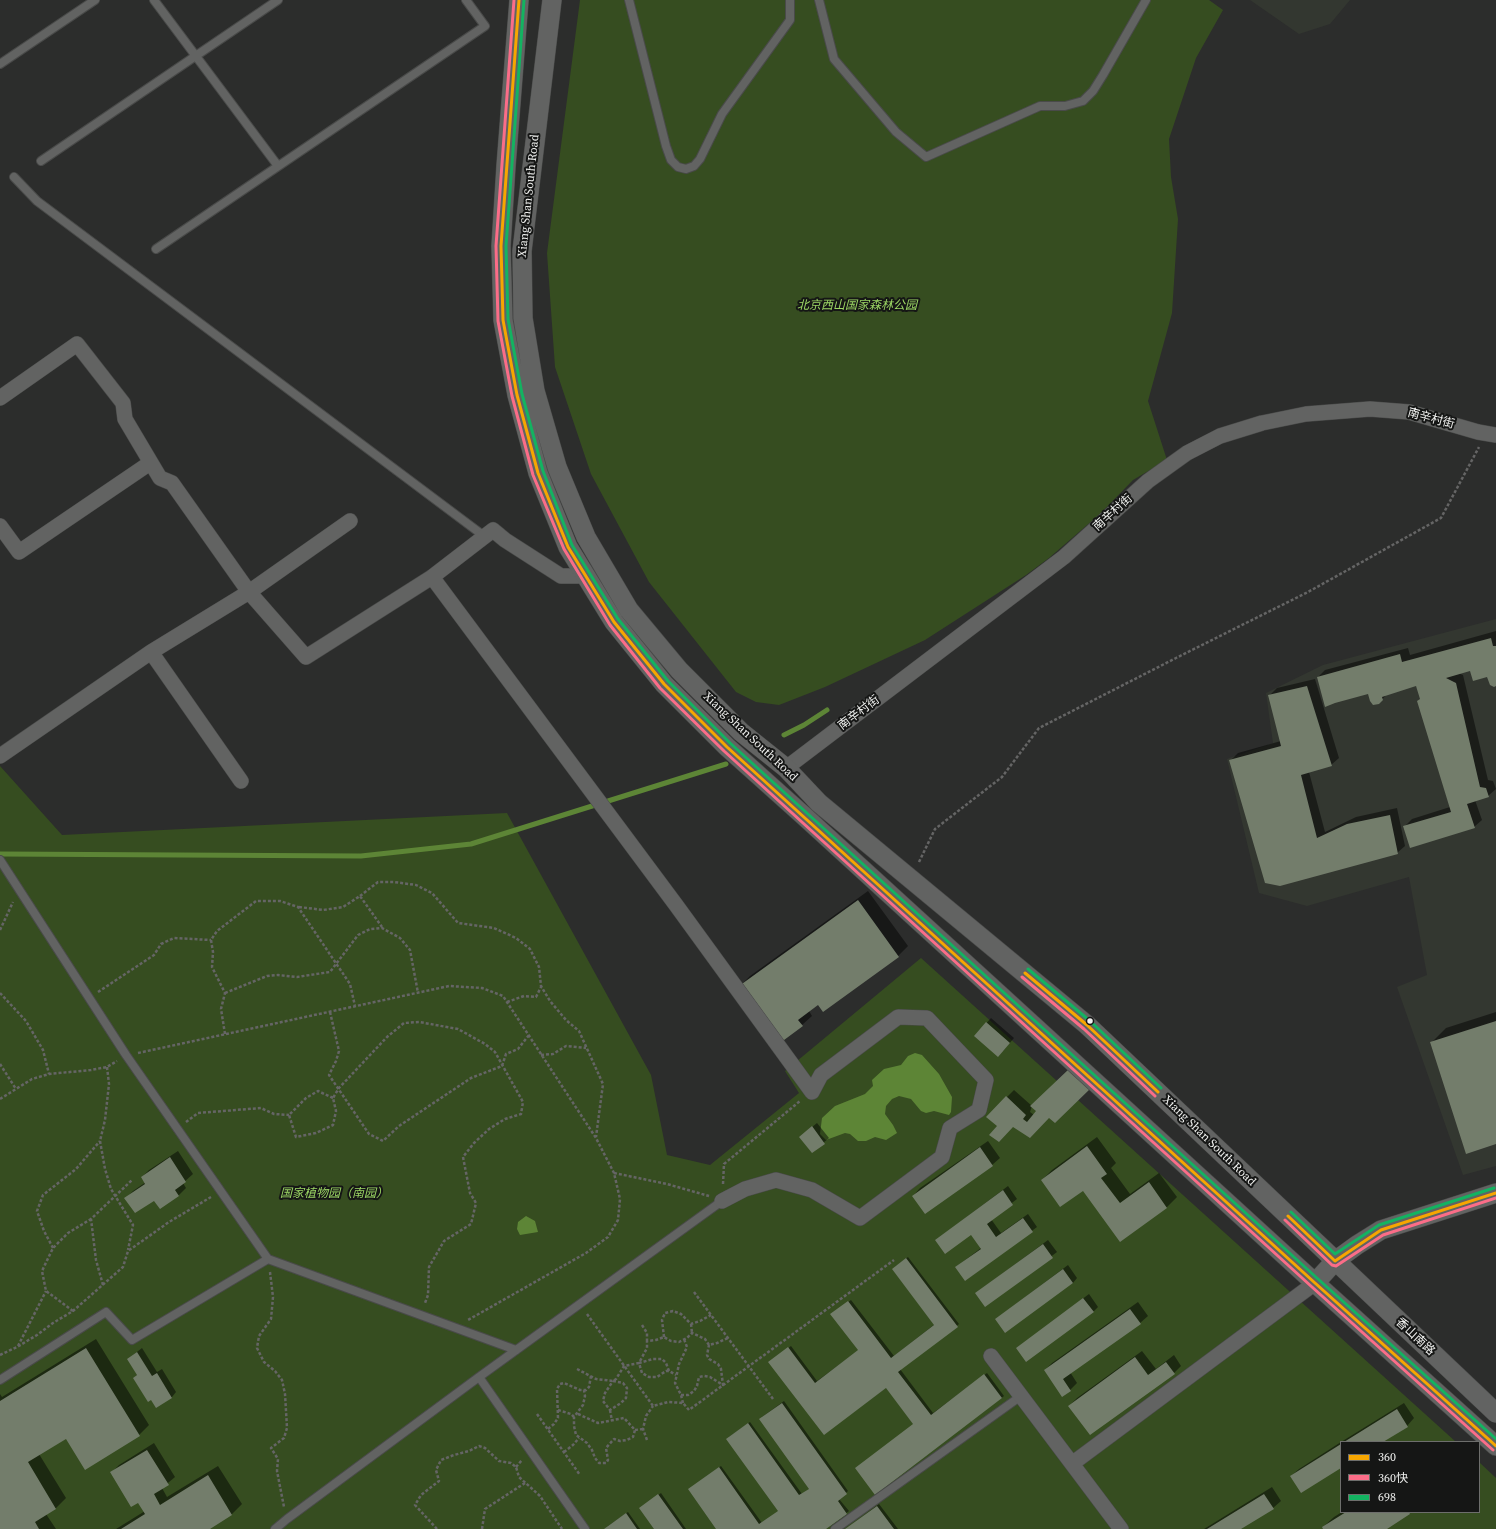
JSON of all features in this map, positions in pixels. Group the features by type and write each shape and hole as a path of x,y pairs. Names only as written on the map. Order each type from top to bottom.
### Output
{"street":[{"name":"Xiang Shan South Road","path":"519,0 501,246 503,320 516,396 538,474 568,547 614,622 664,684 727,747 1315,1282"},
{"name":"Xiang Shan South Road","path":"552,0 522,251 523,318 534,384 557,467 586,537 629,610 679,670 741,732 786,768 819,803 1087,1025 1335,1261"},
{"path":"0,398 77,344 123,403 125,419 160,478 172,483 249,592 306,657 432,577 493,530 504,540 561,576 586,576"},
{"name":"南辛村街","path":"786,768 1064,557 1148,481 1187,453 1220,436 1262,423 1306,414 1370,409 1409,412 1478,432 1491,434"},
{"path":"0,526 19,552 150,463"},
{"path":"0,756 151,652 249,592 350,521"},
{"path":"432,577 594,794 812,1092 821,1075 898,1017 927,1018 986,1080 979,1110 950,1128 942,1157 860,1218 812,1190 776,1180 745,1189 722,1201"},
{"path":"151,652 241,781"},
{"path":"1073,1464 1315,1282 1335,1261 1357,1245 1381,1230 1496,1193"},
{"name":"香山南路","path":"1335,1261 1496,1413"},
{"path":"1315,1282 1496,1446"},
{"path":"991,1356 1121,1529"}],"lane":[{"path":"0,64 95,0"},
{"path":"154,0 278,166"},
{"path":"41,161 278,0"},
{"path":"156,249 485,26 466,0"},
{"path":"629,0 666,146 671,160 678,167 686,169 694,166 700,159 722,114 790,20 790,0"},
{"path":"819,0 834,59 896,132 926,157 1040,106 1065,106 1083,101 1093,91 1146,0"},
{"path":"14,176 37,201 484,536"},
{"path":"1,863 126,1055 268,1259 516,1350"},
{"path":"275,1529 479,1377 722,1201"},
{"path":"0,1380 106,1312 132,1340 268,1259"},
{"path":"479,1377 585,1529"},
{"path":"835,1529 1021,1396"}],"path":[{"path":"910,878 936,829 1002,777 1039,728 1308,592 1442,518 1491,434"},
{"path":"225,1034 221,1009 225,993 212,967 213,952 211,940 217,931 256,901 280,901 298,907 323,910 343,907 378,882 394,882 416,885 432,893 458,923 494,928 516,938 530,949 539,967 541,986 550,1001 566,1020 579,1031 603,1084 596,1138"},
{"path":"0,930 19,889"},
{"path":"360,896 382,928 400,938 410,950 418,993"},
{"path":"298,907 350,984 355,1006"},
{"path":"225,993 266,976 278,975 297,977 330,972 358,935 370,929 382,928"},
{"path":"89,998 154,956 161,944 174,938 211,940"},
{"path":"0,1100 32,1079 49,1074 91,1070 107,1066 126,1055 449,986 482,988 503,996 596,1138 614,1173 620,1199 618,1220 608,1237 586,1253 495,1306 454,1327"},
{"path":"507,1002 524,996 536,997 541,986"},
{"path":"0,993 26,1021 43,1050 49,1074"},
{"path":"330,1012 338,1051 336,1061 329,1076 339,1088 369,1134 382,1141 399,1126 471,1078 502,1066"},
{"path":"290,1115 296,1137 316,1133 333,1125 336,1111 333,1098 339,1088 387,1037 404,1023 419,1022 458,1029 485,1044 495,1052 523,1102 521,1114 505,1119 489,1129 474,1143 463,1157 470,1192 476,1203 471,1224 444,1241 429,1267 428,1295 420,1315"},
{"path":"502,1066 506,1054 518,1049 529,1035"},
{"path":"542,1055 554,1054 566,1046 587,1048"},
{"path":"0,1064 16,1089"},
{"path":"0,1355 37,1335 73,1311 123,1268 133,1225 111,1189 105,1169 100,1141 105,1120 109,1084 107,1066"},
{"path":"290,1115 306,1098 318,1091 333,1098"},
{"path":"614,1173 685,1189 722,1201 724,1164 812,1092"},
{"path":"177,1129 198,1113 261,1108 274,1114 290,1115"},
{"path":"54,1248 44,1231 37,1211 44,1195 76,1169 100,1141"},
{"path":"17,1347 46,1291 42,1271 54,1248 68,1233 91,1219 132,1180"},
{"path":"128,1251 169,1222 220,1191"},
{"path":"91,1219 96,1260 103,1285"},
{"path":"268,1259 273,1296 271,1318 259,1336 257,1348 264,1362 275,1371 282,1380 285,1394 287,1428 284,1438 271,1448 278,1459 277,1471 287,1519"},
{"path":"684,1339 687,1347 676,1375 675,1383 682,1395 683,1403 689,1410 894,1260"},
{"path":"46,1291 73,1311"},
{"path":"694,1292 772,1399"},
{"path":"580,1303 653,1406"},
{"path":"664,1337 662,1320 665,1313 673,1311 681,1314 691,1324 692,1333"},
{"path":"691,1324 711,1315"},
{"path":"642,1324 647,1333 647,1348 639,1363 642,1373 649,1377 657,1377 666,1371 669,1371"},
{"path":"692,1333 705,1339 709,1345 707,1355 709,1359 718,1364 721,1369 722,1385"},
{"path":"664,1337 671,1341 679,1342 692,1333"},
{"path":"647,1341 664,1337"},
{"path":"709,1345 728,1338"},
{"path":"612,1421 610,1410 603,1401 605,1393 624,1366 653,1359 662,1359 666,1363 669,1371 676,1375"},
{"path":"577,1369 596,1379 623,1383 627,1388 626,1398 610,1410"},
{"path":"548,1429 558,1418 557,1389 560,1384 564,1383 580,1390 584,1390 589,1387 590,1376"},
{"path":"682,1395 688,1395 694,1391 699,1377 704,1376 710,1378 722,1385"},
{"path":"574,1417 578,1414 583,1405 585,1396 584,1390"},
{"path":"647,1440 643,1429 646,1416 653,1406 668,1402 683,1403"},
{"path":"558,1410 571,1414 574,1417 576,1435 587,1443 599,1463 606,1463 608,1460 606,1448 609,1443 614,1439 620,1441 634,1437 635,1430"},
{"path":"537,1414 580,1475"},
{"path":"578,1414 598,1423 624,1418 635,1430"},
{"path":"635,1430 643,1429"},
{"path":"564,1452 579,1438"},
{"path":"437,1529 415,1505 421,1495 439,1481 436,1470 441,1460 454,1455 469,1452 479,1446 485,1448 499,1461 511,1463 516,1467 519,1476 540,1496 562,1529"},
{"path":"482,1529 485,1509 525,1482"}],"shaded area":[{"path":"1250,0 1350,0 1330,24 1299,34"},
{"path":"1496,619 1496,1166 1463,1175 1397,987 1427,975 1409,877 1307,906 1259,893 1227,759 1273,743 1266,693 1323,665"},
{"path":"915,1053 922,1055 939,1074 952,1097 951,1112 949,1115 934,1111 926,1113 921,1111 911,1099 899,1096 892,1099 886,1106 885,1114 897,1133 886,1140 875,1137 866,1141 858,1141 850,1134 845,1133 826,1140 820,1134 822,1118 835,1106 865,1094 873,1086 872,1080 884,1069 901,1065 908,1056"},
{"path":"526,1216 535,1221 538,1232 520,1235 517,1229 518,1222"}],"green space":[{"name":"北京西山国家森林公园","path":"580,0 1209,0 1223,10 1196,58 1169,139 1171,177 1178,219 1172,313 1148,401 1167,460 1133,480 1101,513 1049,558 1026,575 925,640 825,687 779,705 756,702 736,692 649,582 591,474 555,367 547,253"},
{"name":"国家植物园（南园）","path":"0,766 62,835 507,813 651,1075 667,1155 710,1165 799,1093 785,1071 921,958 1455,1441 1340,1441 1340,1513 1480,1513 1480,1463 1496,1478 1496,1529 0,1529"}],"building":[{"path":"1491,638 1493,646 1496,646 1496,686 1494,687 1490,685 1487,677 1473,681 1470,671 1446,678 1456,683 1480,787 1486,788 1489,797 1467,804 1475,828 1410,848 1403,826 1451,812 1417,701 1420,699 1416,686 1382,697 1383,700 1379,704 1373,705 1368,694 1325,707 1317,677 1400,654 1402,662"},
{"path":"1307,686 1332,766 1301,775 1317,838 1347,824 1390,815 1398,854 1280,886 1265,883 1229,760 1281,746 1268,695"},
{"path":"858,900 899,957 823,1012 818,1005 798,1020 803,1026 780,1043 739,986"},
{"path":"1496,1021 1496,1144 1466,1154 1430,1042"},
{"path":"986,1022 1010,1043 998,1057 974,1036"},
{"path":"1069,1069 1090,1089 1055,1123 1049,1118 1030,1138 1013,1127 999,1142 989,1135 997,1126 986,1117 1006,1096 1026,1115 1023,1119 1027,1122 1036,1111 1030,1106"},
{"path":"812,1126 825,1144 812,1153 799,1137"},
{"path":"1087,1146 1107,1174 1101,1178 1120,1203 1149,1182 1167,1208 1120,1242 1083,1191 1060,1207 1041,1180"},
{"path":"980,1147 993,1166 925,1214 912,1196"},
{"path":"170,1157 186,1182 175,1190 179,1196 160,1209 154,1201 135,1213 124,1198 145,1184 141,1177"},
{"path":"1003,1190 1013,1205 987,1224 996,1237 1023,1218 1033,1232 965,1281 955,1267 981,1249 971,1235 945,1254 935,1240"},
{"path":"1043,1244 1053,1258 985,1307 975,1293"},
{"path":"906,1258 958,1327 898,1372 931,1415 984,1374 1002,1398 875,1495 855,1468 913,1424 886,1388 824,1435 768,1362 788,1347 815,1383 858,1350 830,1314 848,1301 891,1358 934,1325 892,1269"},
{"path":"1063,1269 1073,1283 1005,1333 995,1319"},
{"path":"1083,1298 1094,1312 1026,1362 1016,1348"},
{"path":"1130,1309 1141,1324 1063,1379 1071,1391 1062,1397 1044,1370"},
{"path":"86,1348 140,1436 85,1470 66,1439 28,1462 56,1509 35,1522 39,1529 0,1529 0,1401"},
{"path":"137,1352 152,1376 157,1373 172,1398 156,1408 151,1400 148,1402 133,1378 137,1375 127,1359"},
{"path":"1135,1357 1148,1375 1166,1362 1175,1374 1090,1435 1068,1406"},
{"path":"782,1403 847,1494 838,1501 847,1514 826,1529 716,1529 688,1489 719,1467 759,1524 778,1511 726,1439 748,1423 799,1495 809,1489 759,1419"},
{"path":"1397,1409 1408,1427 1385,1441 1346,1441"},
{"path":"1340,1445 1340,1469 1301,1493 1290,1476"},
{"path":"147,1450 169,1485 154,1494 160,1505 208,1475 232,1515 210,1529 121,1529 145,1514 138,1503 131,1507 110,1472"},
{"path":"658,1494 683,1529 654,1529 639,1508"},
{"path":"1264,1494 1274,1509 1241,1529 1207,1529"},
{"path":"877,1506 894,1529 845,1529"},
{"path":"626,1513 637,1529 604,1529"},
{"path":"1344,1513 1410,1514 1387,1529 1323,1529 1322,1527"}],"waterway":[{"path":"784,735 804,725 827,710"},
{"path":"0,854 361,856 471,844 726,764"}],"transit line":[{"name":"360快","path":"514,0 496,246 498,321 512,396 533,475 564,549 610,625 660,688 724,751 1493,1450"},
{"name":"360","path":"519,0 501,246 503,320 517,395 538,473 568,547 614,622 664,684 727,747 1496,1446"},
{"name":"698","path":"524,0 506,246 508,319 522,394 543,471 572,545 618,619 668,681 730,743 1318,1279 1496,1439"},
{"name":"698","path":"1028,969 1090,1021 1161,1088"},
{"name":"360","path":"1025,973 1087,1025 1158,1092"},
{"name":"360快","path":"1022,977 1084,1029 1155,1096"},
{"name":"698","path":"1291,1212 1335,1254 1379,1225 1494,1188"},
{"name":"360","path":"1288,1216 1335,1261 1381,1230 1496,1193"},
{"name":"360快","path":"1285,1220 1332,1265 1336,1266 1383,1235 1496,1198"}]}
